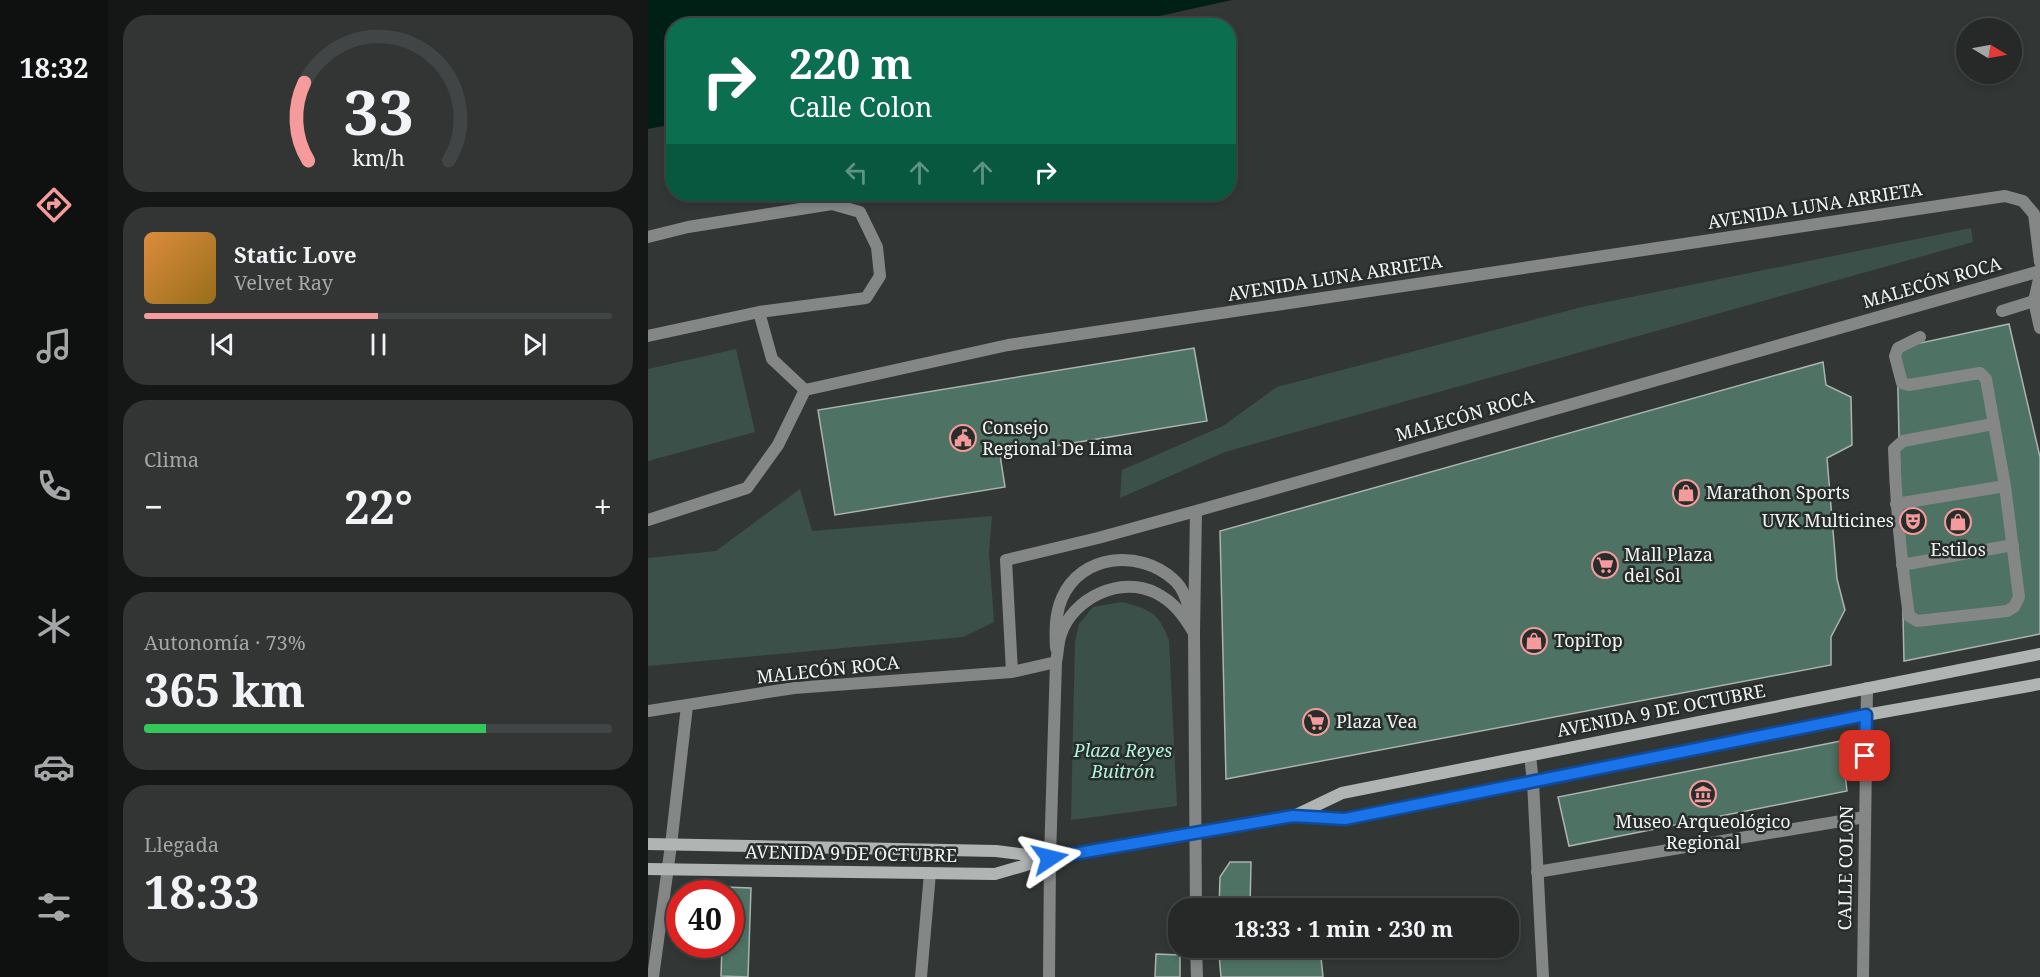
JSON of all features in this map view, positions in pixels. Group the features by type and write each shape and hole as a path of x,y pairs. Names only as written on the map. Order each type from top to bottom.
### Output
{"street":[{"name":"AVENIDA LUNA ARRIETA","path":"805,390 1008,345 2006,196 2023,201 2034,214 2040,262"},
{"path":"648,237 688,227 832,204 860,212 877,247 880,276 866,298 759,312 648,336"},
{"path":"2040,273 2034,301 2040,328"},
{"name":"MALECÓN ROCA","path":"1012,672 1006,560 1196,511 2040,273"},
{"path":"2001,311 2034,301"},
{"path":"648,520 747,488 778,445 805,390 772,358 759,312"},
{"path":"1920,337 1898,348 1895,356 1902,383 1909,385 1980,373 1986,379 2005,486 2019,597 2014,607 2007,611 1917,621 1909,616 1902,565 1894,449 1903,441 1993,424"},
{"path":"1896,504 2005,486"},
{"path":"1196,511 1194,633 1196,898"},
{"path":"1902,565 2013,545"},
{"path":"1049,977 1055,622 1062,596 1078,576 1098,564 1127,558 1153,565 1174,579 1187,599 1194,633"},
{"path":"1056,662 1060,633 1076,609 1099,592 1118,588 1128,586 1155,592 1179,608 1194,633"},
{"name":"AVENIDA 9 DE OCTUBRE","path":"1293,816 1342,793 2040,654"},
{"name":"MALECÓN ROCA","path":"648,711 794,688 1012,672 1056,662"},
{"name":"AVENIDA 9 DE OCTUBRE","path":"648,869 995,874 1050,858 1293,816 1345,819 1866,715 2040,684"},
{"name":"CALLE COLON","path":"1863,977 1866,688"},
{"path":"653,977 687,706"},
{"path":"1530,756 1543,977"},
{"path":"1537,872 1864,817"},
{"name":"AVENIDA 9 DE OCTUBRE","path":"648,844 996,851 1050,858"},
{"path":"921,977 930,873"},
{"path":"1196,958 1197,977"}],"green space":[{"path":"1971,228 1973,242 1225,452 1120,498 1122,470 1223,426 1277,387 1582,307"},
{"path":"736,349 755,432 648,461 648,369"},
{"path":"800,489 812,531 992,516 989,553 994,622 963,637 648,666 648,558 716,551"},
{"name":"Plaza Reyes Buitrón","path":"1122,602 1140,607 1157,617 1169,640 1177,806 1071,820 1075,642 1079,624 1093,607"}],"shaded area":[{"path":"648,0 1232,0 1150,18 666,18 666,125 648,129"}],"building":[{"path":"2009,324 2040,457 2040,634 1904,661 1897,348"},
{"name":"Consejo Regional De Lima","path":"1194,348 1207,421 1000,455 1005,487 835,515 818,410"},
{"path":"1823,362 1826,385 1851,397 1852,445 1827,458 1837,579 1845,610 1831,637 1831,665 1226,779 1220,531"},
{"name":"Museo Arqueológico Regional","path":"1841,741 1847,791 1569,846 1558,797"},
{"path":"1230,862 1251,862 1250,898 1219,898 1220,877"},
{"path":"744,888 751,888 748,977 721,976 722,958 744,958"},
{"path":"1156,954 1168,954 1168,958 1180,958 1180,977 1155,977"},
{"path":"1219,958 1321,958 1323,977 1221,977"}],"place":[{"name":"Consejo Regional De Lima","path":"963,438"},
{"name":"Marathon Sports","path":"1686,493"},
{"name":"UVK Multicines","path":"1913,521"},
{"name":"Estilos","path":"1958,522"},
{"name":"Mall Plaza del Sol","path":"1605,565"},
{"name":"TopiTop","path":"1534,641"},
{"name":"Plaza Vea","path":"1316,722"},
{"name":"Museo Arqueológico Regional","path":"1703,794"}],"route":[{"path":"1050,858 1293,816 1345,819 1866,715 1865,756"}]}
